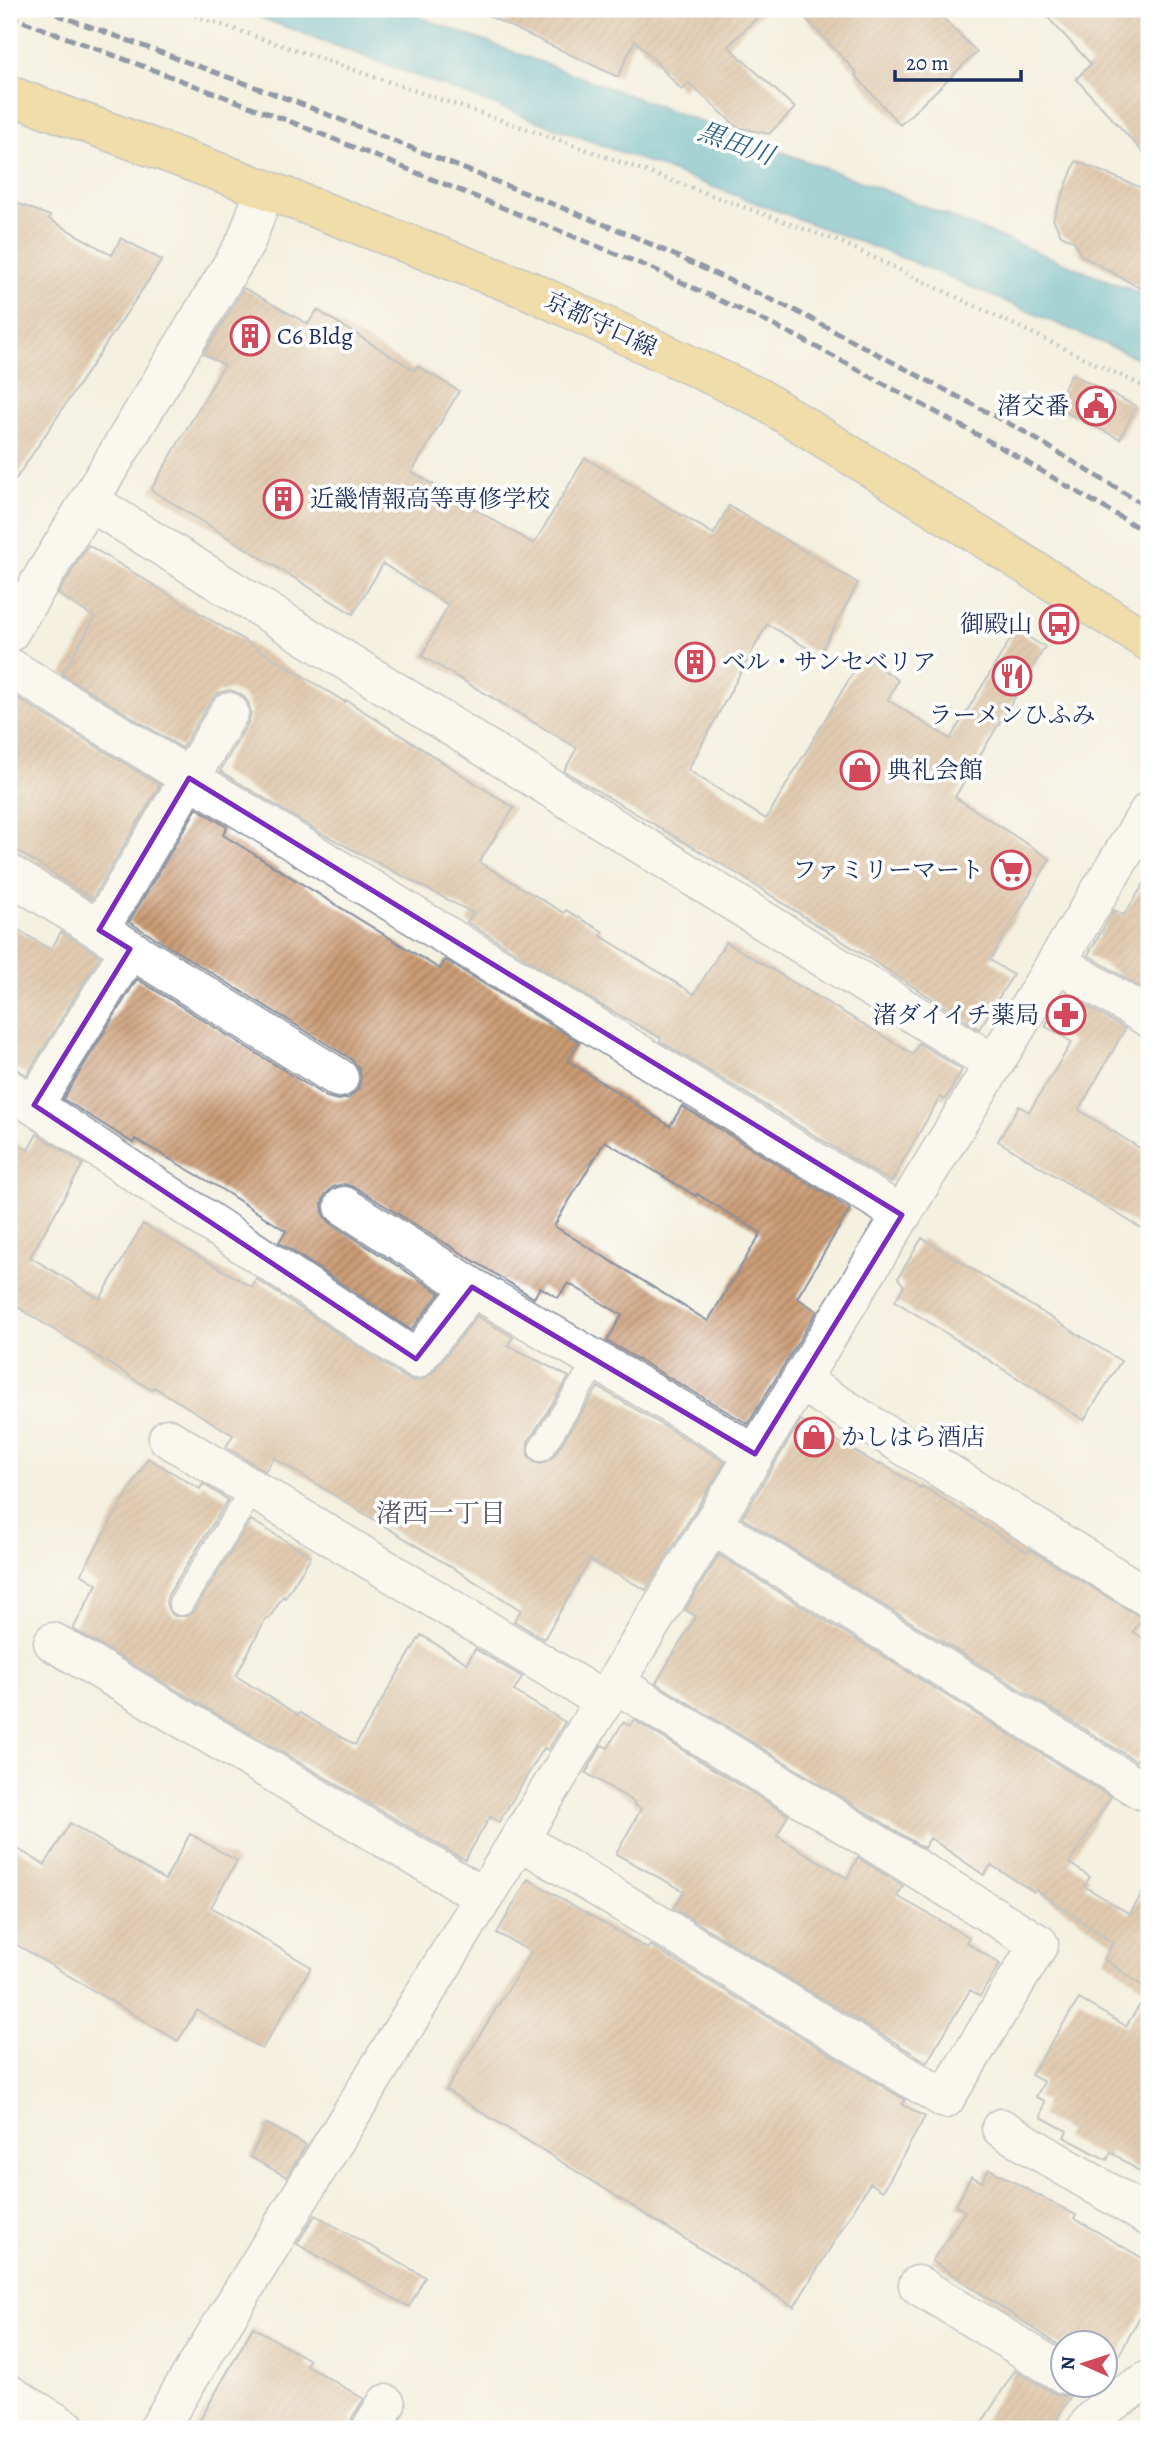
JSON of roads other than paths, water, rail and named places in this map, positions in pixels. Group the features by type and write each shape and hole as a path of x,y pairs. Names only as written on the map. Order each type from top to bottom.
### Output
{"main road":[{"name":"京都守口線","path":"9,95 531,291 758,397 1149,642"}],"street":[{"path":"9,633 246,242 265,189"},
{"path":"89,501 994,1064"},
{"path":"9,667 902,1215"},
{"path":"229,712 190,778 115,939 21,1097 416,1359 472,1286"},
{"path":"158,2429 1149,811"},
{"path":"9,874 339,1078"},
{"path":"1057,962 1149,1018"},
{"path":"344,1206 472,1286 755,1454"},
{"path":"800,1381 1149,1598"},
{"path":"168,1438 610,1692 1039,1944 945,2099 520,1840"},
{"path":"712,1525 1141,1790 1149,1782"},
{"path":"53,1642 484,1897"},
{"path":"1001,2128 1149,2217"},
{"path":"918,2285 1050,2366"},
{"path":"1093,2406 1149,2380"},
{"path":"9,2394 67,2429"}],"lane":[{"path":"541,1449 597,1360"},
{"path":"181,1603 253,1489"}],"water":[{"name":"黒田川","path":"238,9 398,9 881,189 1149,297 1149,363 908,260"}],"railway":[{"path":"42,9 296,102 633,236 796,311 1023,431 1149,508"},
{"path":"9,16 289,121 651,268 794,335 1011,453 1149,534"}],"place":[{"name":"C6 Bldg","path":"250,336"},
{"name":"渚交番","path":"1096,406"},
{"name":"近畿情報高等専修学校","path":"283,499"},
{"name":"御殿山","path":"1059,624"},
{"name":"ベル・サンセベリア","path":"695,662"},
{"name":"ラーメンひふみ","path":"1012,676"},
{"name":"典礼会館","path":"860,770"},
{"name":"ファミリーマート","path":"1011,870"},
{"name":"渚ダイイチ薬局","path":"1066,1015"},
{"name":"かしはら酒店","path":"814,1437"}],"district":[{"name":"渚西一丁目","path":"441,1513"}]}
